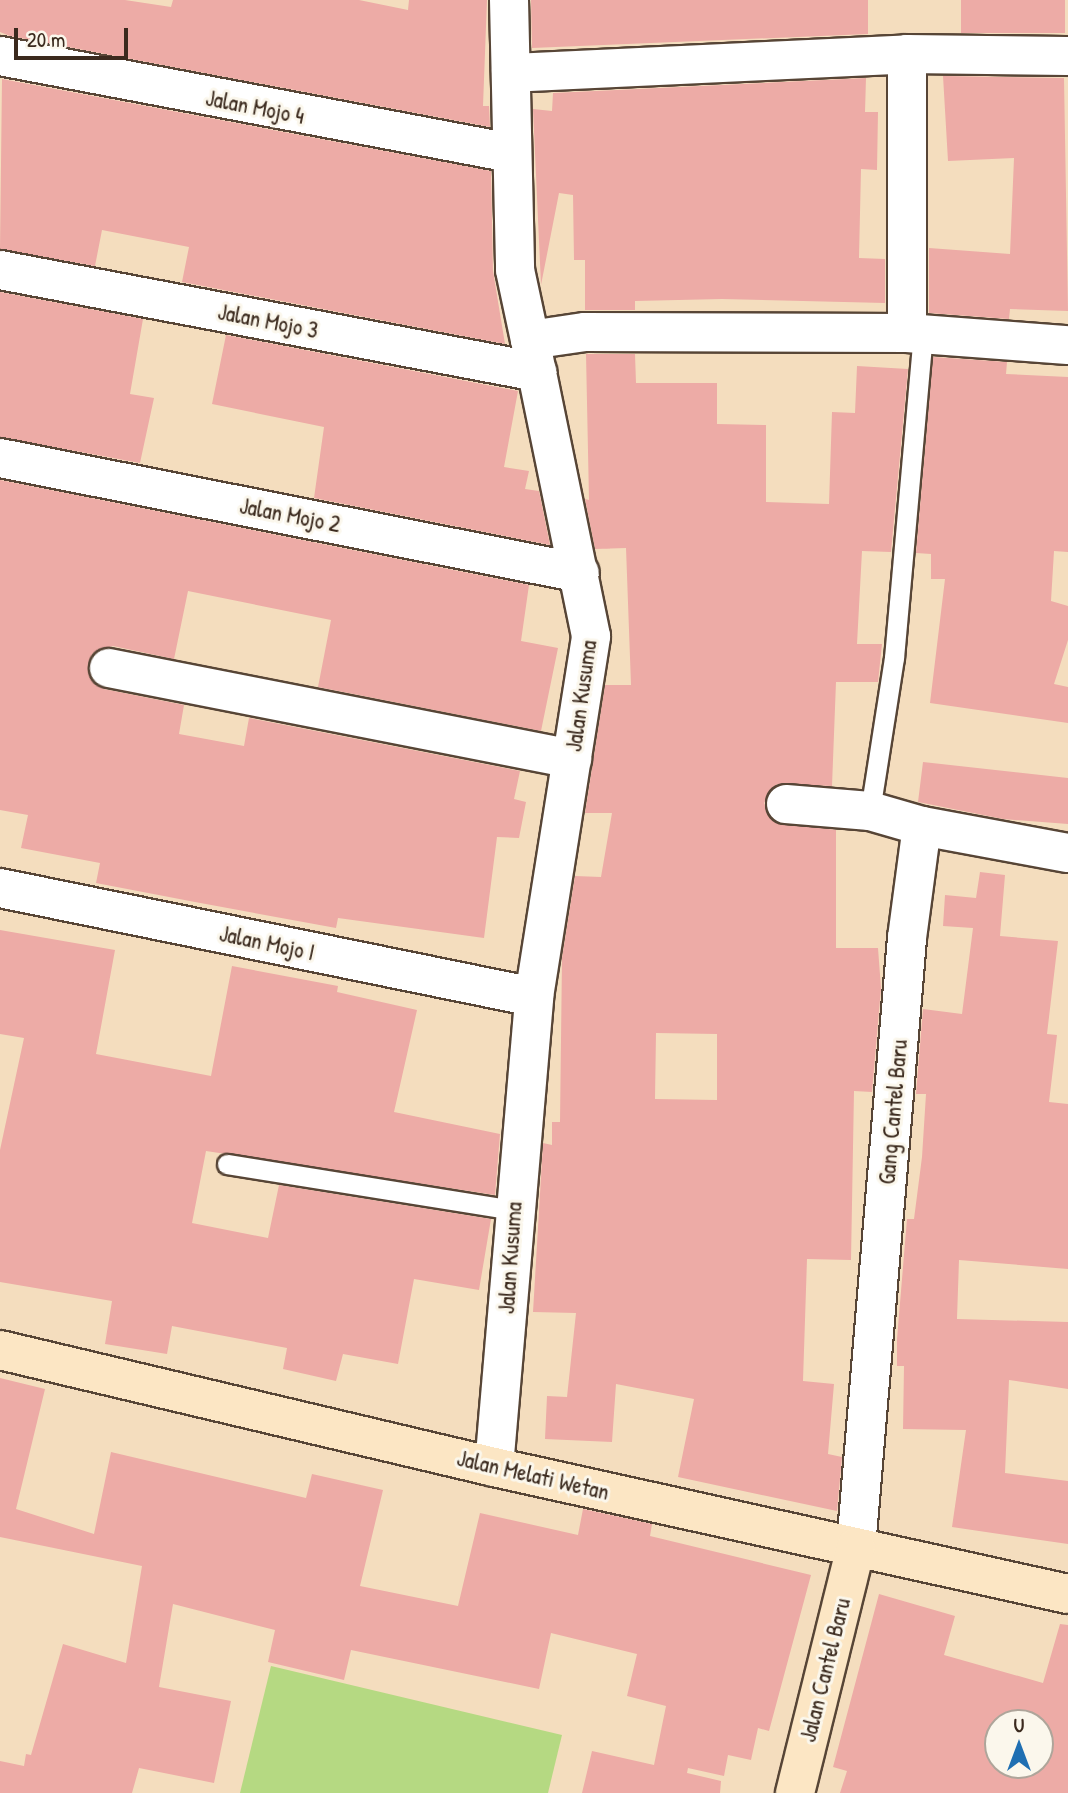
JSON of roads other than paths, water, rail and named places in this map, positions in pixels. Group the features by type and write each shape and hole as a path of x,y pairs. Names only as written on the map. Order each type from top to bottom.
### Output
{"street":[{"name":"Jalan Kusuma","path":"494,1467 534,997 591,636 515,270 510,153 509,0"},
{"path":"511,73 907,54 1068,56"},
{"path":"907,54 915,333"},
{"name":"Jalan Mojo 4","path":"0,56 510,153"},
{"name":"Jalan Mojo 3","path":"0,270 533,356"},
{"path":"533,356 585,331 915,333 1068,345"},
{"name":"Jalan Mojo 2","path":"0,458 580,573"},
{"path":"109,668 572,759"},
{"path":"786,804 870,811 922,826 1068,853"},
{"name":"Gang Cantel Baru","path":"856,1547 907,938 922,826"},
{"name":"Jalan Mojo I","path":"0,888 534,997"},
{"name":"Jalan Melati Wetan","path":"0,1350 494,1467 1068,1594"},
{"name":"Jalan Cantel Baru","path":"795,1793 856,1547"}],"lane":[{"path":"870,811 894,658 915,333"},
{"path":"227,1164 514,1210"}]}
